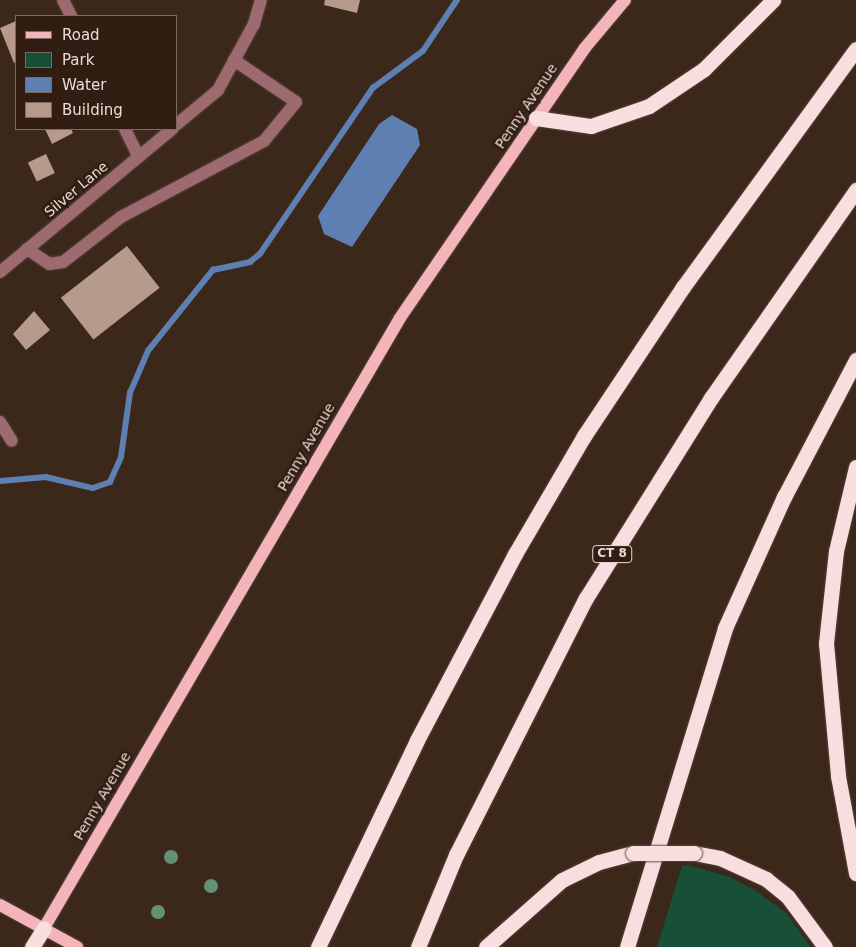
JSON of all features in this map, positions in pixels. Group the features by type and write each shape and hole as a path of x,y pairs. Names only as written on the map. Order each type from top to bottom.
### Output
{"highway":[{"path":"536,118 591,126 649,106 704,69 774,0"},
{"path":"318,947 417,740 514,554 584,436 683,287 856,49"},
{"name":"CT 8","path":"418,947 456,855 586,598 711,398 856,190"},
{"path":"627,947 725,628 788,488 856,360"},
{"path":"856,467 836,550 826,643 838,776 856,873"},
{"path":"486,947 562,880 599,862 633,853 694,853 720,858 766,879 788,897 825,947"},
{"path":"32,947 44,928"}],"main road":[{"name":"Penny Avenue","path":"44,928 400,318 584,49 625,0"},
{"path":"0,905 78,947"}],"street":[{"path":"63,0 70,15"},
{"path":"178,123 218,90 234,60 261,0"},
{"path":"28,249 49,264 63,262 121,217 264,141 296,102 234,60"},
{"path":"125,130 138,156"},
{"name":"Silver Lane","path":"0,272 171,130"},
{"path":"0,422 12,441"}],"green space":[{"path":"688,865 730,877 756,891 786,913 811,947 657,947 682,866"}],"water":[{"path":"392,115 417,129 420,145 352,247 324,234 318,216 379,124"}],"building":[{"path":"325,0 360,0 357,13 324,5"},
{"path":"15,21 14,63 0,28"},
{"path":"45,130 72,130 73,133 52,144"},
{"path":"46,154 55,173 37,181 28,162"},
{"path":"127,246 160,288 93,339 61,298"},
{"path":"34,311 50,330 26,350 13,334"}],"waterway":[{"path":"0,481 46,477 93,488 110,482 121,457 130,393 148,351 213,270 250,262 260,254 373,88 423,51 457,0"}]}
